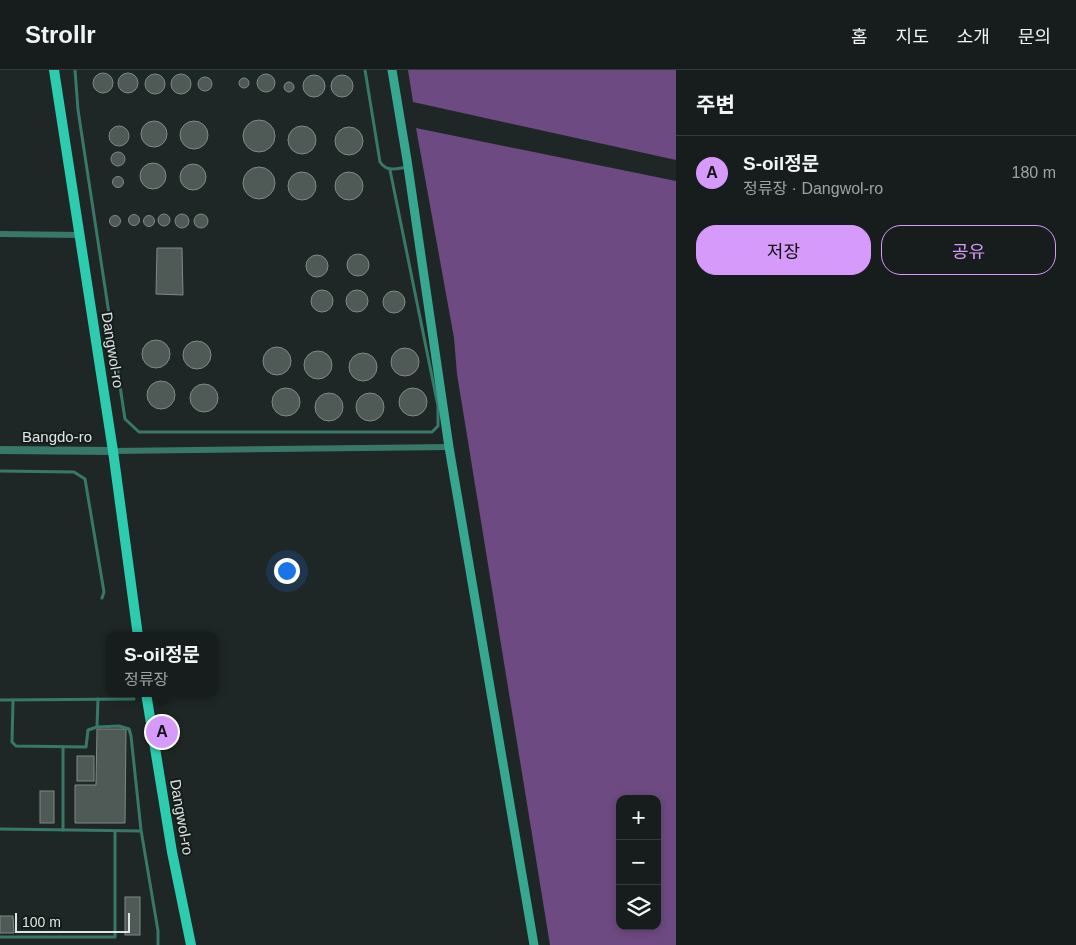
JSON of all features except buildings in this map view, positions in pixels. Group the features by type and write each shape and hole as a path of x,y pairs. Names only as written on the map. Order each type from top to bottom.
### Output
{"main road":[{"name":"Dangwol-ro","path":"54,70 113,450 137,632"},
{"path":"392,70 449,447 534,945"},
{"name":"Dangwol-ro","path":"147,697 172,852 191,945"}],"street":[{"path":"0,234 80,235"},
{"path":"113,450 449,447"},
{"name":"Bangdo-ro","path":"0,450 113,450"}],"lane":[{"path":"75,70 78,110 125,419 139,432 426,434 432,432 438,426 438,406 390,170"},
{"path":"365,70 380,162 384,168 390,170 408,167"},
{"path":"0,472 74,472 86,478 104,592 102,598"},
{"path":"97,727 98,699"},
{"path":"0,700 134,699"},
{"path":"13,700 12,742 14,746 86,747 88,730 97,727 119,726 129,729 141,831 158,930 158,945"},
{"path":"63,747 63,830"},
{"path":"0,829 141,831"},
{"path":"0,937 115,937 115,831"}],"shaded area":[{"path":"408,70 676,70 676,160 413,102"},
{"path":"416,128 676,181 676,945 550,945 457,374 454,338"}],"place":[{"name":"S-oil정문","path":"162,732"}]}
